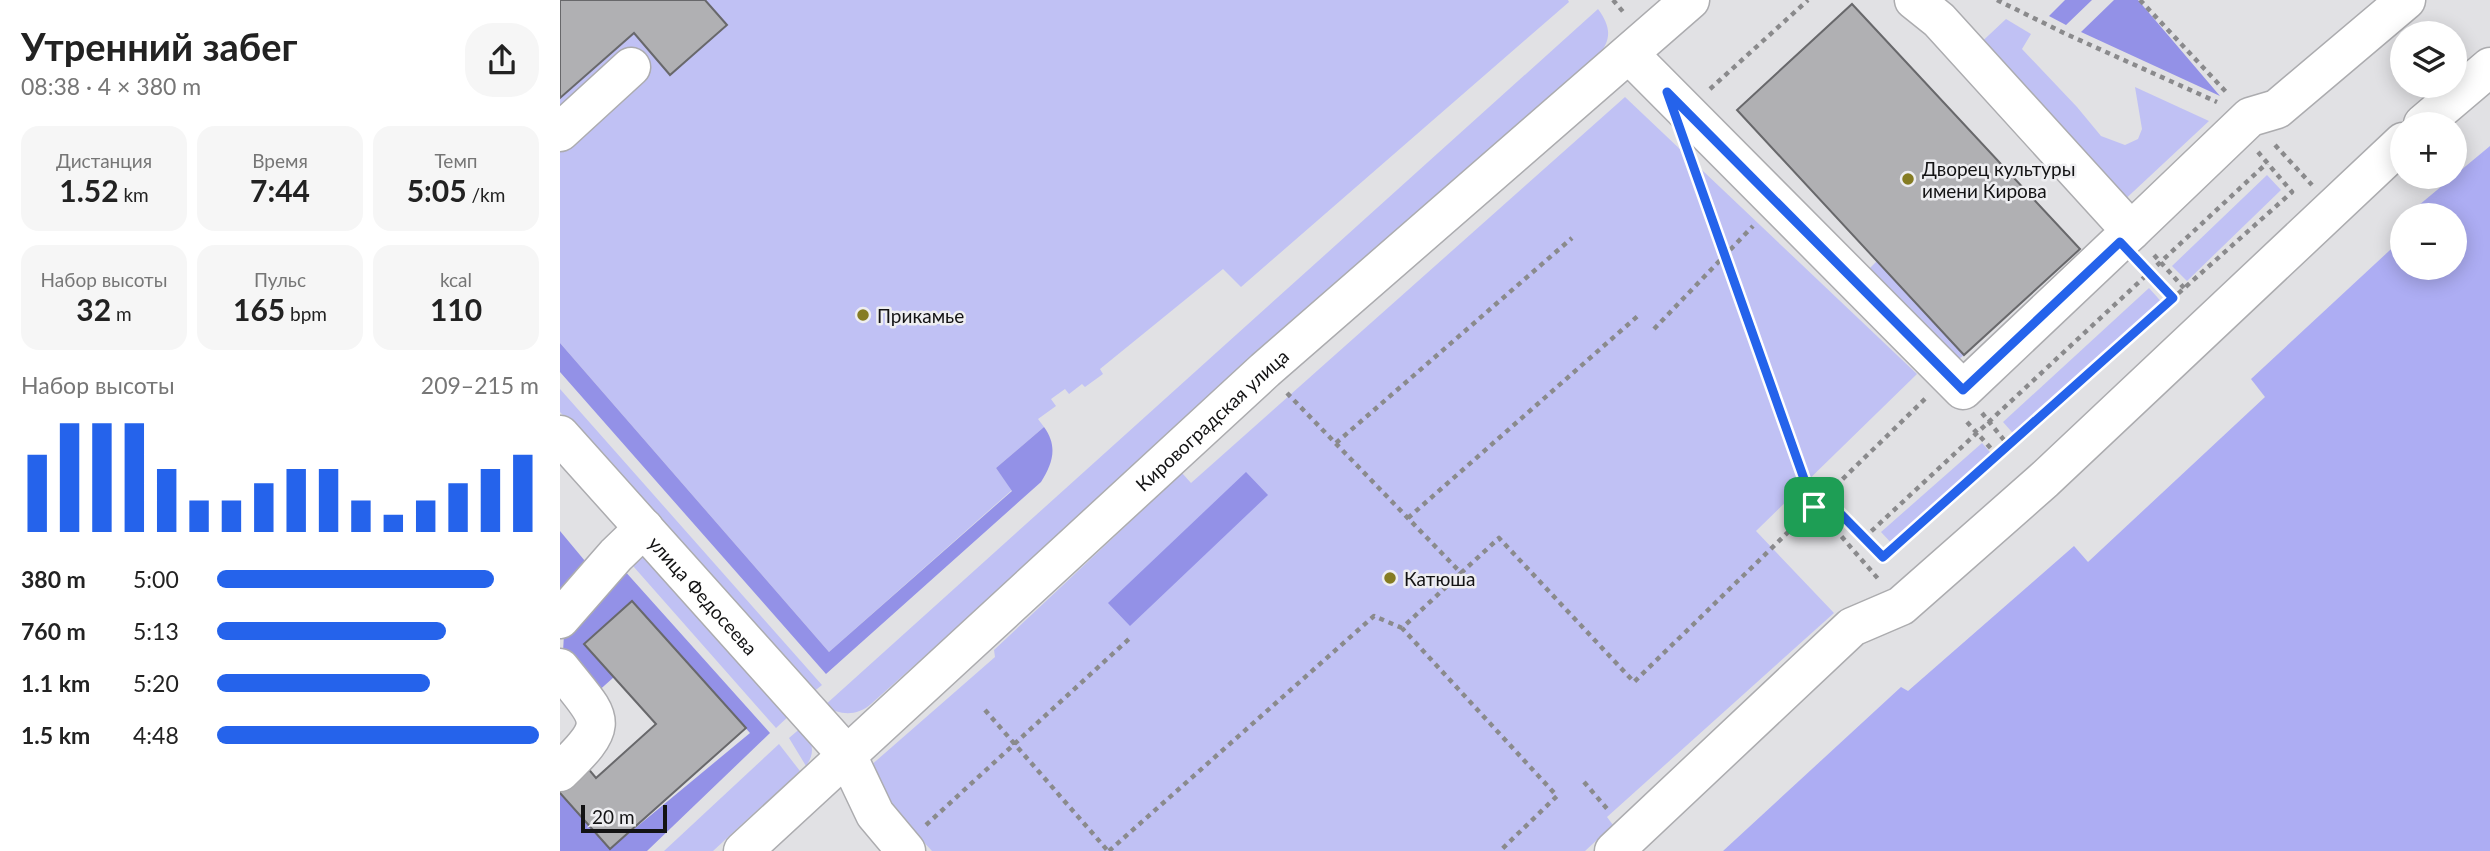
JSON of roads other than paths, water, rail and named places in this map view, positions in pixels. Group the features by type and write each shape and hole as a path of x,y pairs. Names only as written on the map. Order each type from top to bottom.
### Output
{"street":[{"path":"1914,0 1938,20 2126,236"},
{"path":"1629,54 1963,390 2244,123 2277,109 2406,0"},
{"name":"Кировоградская улица","path":"743,851 1265,370 1629,54 1683,2"},
{"path":"560,132 631,66"},
{"path":"2437,112 2490,66"},
{"path":"1614,851 1852,627 1901,606 2044,480 2390,154"},
{"name":"улица Федосеева","path":"560,435 848,754 876,814 904,849"},
{"path":"560,619 600,572 644,528"},
{"path":"560,668 591,708 596,724 595,732 585,748 560,772"}],"place":[{"name":"Дворец культуры имени Кирова","path":"1908,179"},
{"name":"Прикамье","path":"863,315"},
{"name":"Катюша","path":"1390,578"}]}
